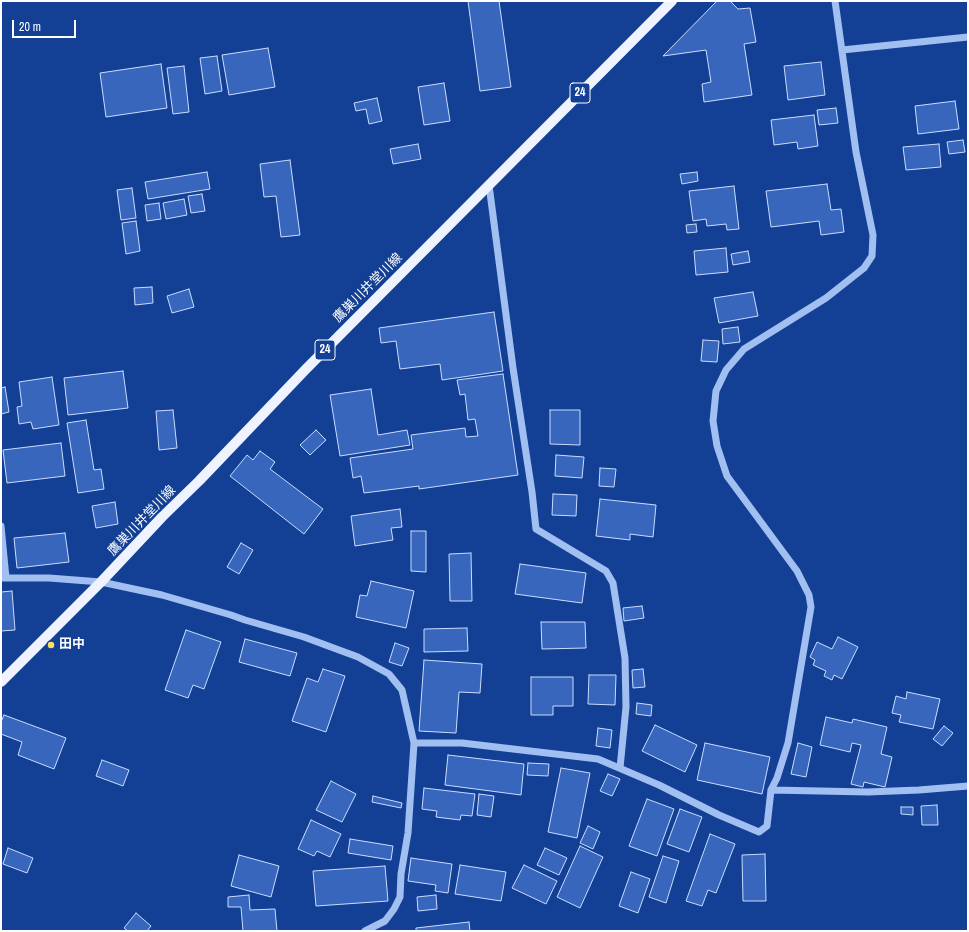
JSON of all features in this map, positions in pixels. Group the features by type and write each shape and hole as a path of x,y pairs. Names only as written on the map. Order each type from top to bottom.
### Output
{"main road":[{"name":"鷹巣川井堂川線","path":"1,682 101,582 306,369 672,1"}],"street":[{"path":"414,743 462,743 598,759 659,785 719,816 759,832 767,826 771,790 777,778 788,743 811,606 809,595 797,571 727,476 717,446 713,421 716,391 726,370 744,349 826,298 864,268 872,256 873,236 857,158 835,1"},
{"path":"842,50 968,37"},
{"path":"489,185 536,529 606,571 613,583 625,658 626,707 620,768"},
{"path":"1,526 4,578 49,578 101,582 162,595 304,637 358,657 389,674 402,690 414,743 408,833 401,874 400,897 385,921 365,931"},
{"path":"771,790 868,792 968,786"}],"building":[{"path":"468,1 499,1 511,87 480,91"},
{"path":"717,1 730,1 738,9 750,8 756,42 744,44 752,95 704,102 702,84 711,82 706,50 663,56"},
{"path":"268,48 275,87 229,95 222,55"},
{"path":"217,56 222,91 205,94 200,58"},
{"path":"821,62 825,95 788,100 784,66"},
{"path":"161,64 167,108 106,117 100,73"},
{"path":"184,66 189,112 173,114 167,68"},
{"path":"444,83 450,121 424,125 418,87"},
{"path":"377,98 382,121 369,124 366,109 356,111 354,103"},
{"path":"955,101 959,129 918,134 915,106"},
{"path":"836,108 838,123 819,125 817,110"},
{"path":"814,115 818,146 798,149 797,142 774,145 771,120"},
{"path":"963,140 965,152 949,154 947,142"},
{"path":"418,144 421,159 393,164 390,149"},
{"path":"939,144 941,167 906,170 903,147"},
{"path":"290,160 300,235 281,237 276,196 264,197 260,164"},
{"path":"207,172 210,189 148,199 145,182"},
{"path":"697,172 698,181 682,184 680,174"},
{"path":"827,184 831,210 841,209 844,232 821,235 819,221 771,227 766,191"},
{"path":"734,186 739,229 727,230 726,224 707,226 706,219 693,221 689,191"},
{"path":"132,188 136,218 121,220 117,190"},
{"path":"202,194 205,211 191,213 188,196"},
{"path":"184,199 187,215 166,219 163,203"},
{"path":"159,203 161,219 147,221 145,205"},
{"path":"136,221 140,251 126,254 122,223"},
{"path":"696,224 697,232 687,233 686,225"},
{"path":"726,248 728,272 696,275 694,251"},
{"path":"748,251 750,262 733,265 731,254"},
{"path":"152,287 153,303 135,305 134,288"},
{"path":"189,289 194,307 172,313 167,296"},
{"path":"753,292 758,316 719,323 714,298"},
{"path":"494,312 503,371 442,380 440,364 400,369 396,341 381,343 379,328"},
{"path":"738,327 740,342 723,344 722,329"},
{"path":"703,340 719,341 717,362 701,361"},
{"path":"123,371 128,408 68,415 64,378"},
{"path":"503,374 518,475 419,489 419,486 364,493 361,476 353,478 350,458 413,449 411,435 465,428 466,437 478,436 475,419 468,420 465,394 460,395 457,380"},
{"path":"52,377 59,425 33,429 31,422 19,424 17,407 22,406 19,382"},
{"path":"5,387 9,412 1,414 1,388"},
{"path":"371,389 378,435 407,430 410,445 340,456 330,395"},
{"path":"173,410 177,448 159,450 156,411"},
{"path":"550,410 580,410 580,445 550,444"},
{"path":"86,420 94,470 101,469 104,489 78,493 67,423"},
{"path":"316,430 326,440 310,455 300,445"},
{"path":"61,443 65,476 7,483 3,450"},
{"path":"260,451 275,462 270,469 323,509 304,534 230,476 247,455 253,460"},
{"path":"556,455 584,457 582,478 555,476"},
{"path":"600,468 616,469 614,487 599,486"},
{"path":"553,494 577,495 576,516 552,515"},
{"path":"600,499 656,505 653,537 630,534 630,540 596,536"},
{"path":"115,502 118,524 96,528 92,506"},
{"path":"400,509 402,527 391,528 393,540 355,546 351,516"},
{"path":"411,531 426,531 426,572 411,571"},
{"path":"65,533 69,562 17,568 14,538"},
{"path":"241,543 253,550 239,574 227,567"},
{"path":"471,553 472,601 450,601 449,554"},
{"path":"520,564 586,573 582,603 515,594"},
{"path":"371,581 414,591 406,628 356,617 360,595 367,596"},
{"path":"12,591 15,630 1,631 1,592"},
{"path":"642,606 644,618 624,621 623,608"},
{"path":"541,622 585,622 586,648 542,649"},
{"path":"467,628 468,651 424,652 424,629"},
{"path":"186,630 221,642 204,689 193,685 188,698 165,690"},
{"path":"838,637 858,647 842,679 834,675 832,680 824,676 826,671 813,665 815,660 810,657 817,642 832,649"},
{"path":"245,639 297,653 290,676 239,662"},
{"path":"395,643 409,648 402,666 389,662"},
{"path":"424,660 482,664 480,693 459,692 456,733 419,731"},
{"path":"323,669 345,676 326,732 292,721 307,678 318,682"},
{"path":"643,669 645,687 633,688 632,670"},
{"path":"589,675 616,675 615,705 588,704"},
{"path":"531,677 573,677 573,706 553,706 553,715 531,715"},
{"path":"907,692 940,699 933,729 899,722 901,715 892,713 896,696 906,699"},
{"path":"637,703 652,705 651,716 636,714"},
{"path":"4,715 66,738 54,769 18,755 22,742 1,734 1,722"},
{"path":"826,717 852,723 853,719 887,727 881,754 892,757 885,787 864,782 863,787 851,784 861,745 852,743 850,752 820,745"},
{"path":"655,725 697,745 685,772 642,751"},
{"path":"944,726 953,733 942,746 933,739"},
{"path":"598,728 612,730 610,748 596,746"},
{"path":"705,743 770,757 762,794 697,780"},
{"path":"798,743 812,747 806,777 791,774"},
{"path":"448,755 524,764 521,795 445,785"},
{"path":"102,760 129,770 123,786 96,776"},
{"path":"528,763 549,764 548,776 527,775"},
{"path":"561,768 590,773 577,838 548,832"},
{"path":"608,774 620,779 612,796 600,791"},
{"path":"331,781 356,794 342,822 316,810"},
{"path":"424,788 475,794 472,816 461,815 460,820 436,817 437,811 422,809"},
{"path":"479,794 494,796 491,817 477,815"},
{"path":"373,796 402,803 401,808 372,802"},
{"path":"647,799 674,809 657,856 629,846"},
{"path":"937,805 938,825 922,825 921,806"},
{"path":"901,807 913,807 913,815 901,814"},
{"path":"680,809 702,817 689,852 667,844"},
{"path":"311,820 341,834 330,857 317,851 314,856 298,849"},
{"path":"588,826 600,832 593,849 580,843"},
{"path":"710,834 735,844 716,893 708,890 702,906 686,901"},
{"path":"350,839 393,846 391,860 348,853"},
{"path":"580,846 603,857 580,908 557,897"},
{"path":"8,848 33,858 27,873 3,864"},
{"path":"545,848 567,858 559,875 537,865"},
{"path":"765,854 766,901 743,901 742,855"},
{"path":"239,855 279,866 271,897 231,886"},
{"path":"663,856 679,861 666,903 649,897"},
{"path":"411,858 452,864 448,893 435,891 436,885 408,881"},
{"path":"460,865 506,872 501,901 455,894"},
{"path":"524,865 557,881 546,904 512,888"},
{"path":"385,866 388,901 316,906 313,871"},
{"path":"631,872 650,879 638,913 619,906"},
{"path":"249,895 250,910 275,909 277,931 243,931 241,907 228,907 228,897"},
{"path":"436,895 437,909 418,911 417,897"},
{"path":"136,913 151,926 147,931 128,931 124,928"},
{"path":"469,922 470,931 416,931 416,928"}],"place":[{"name":"田中","path":"51,645"}]}
